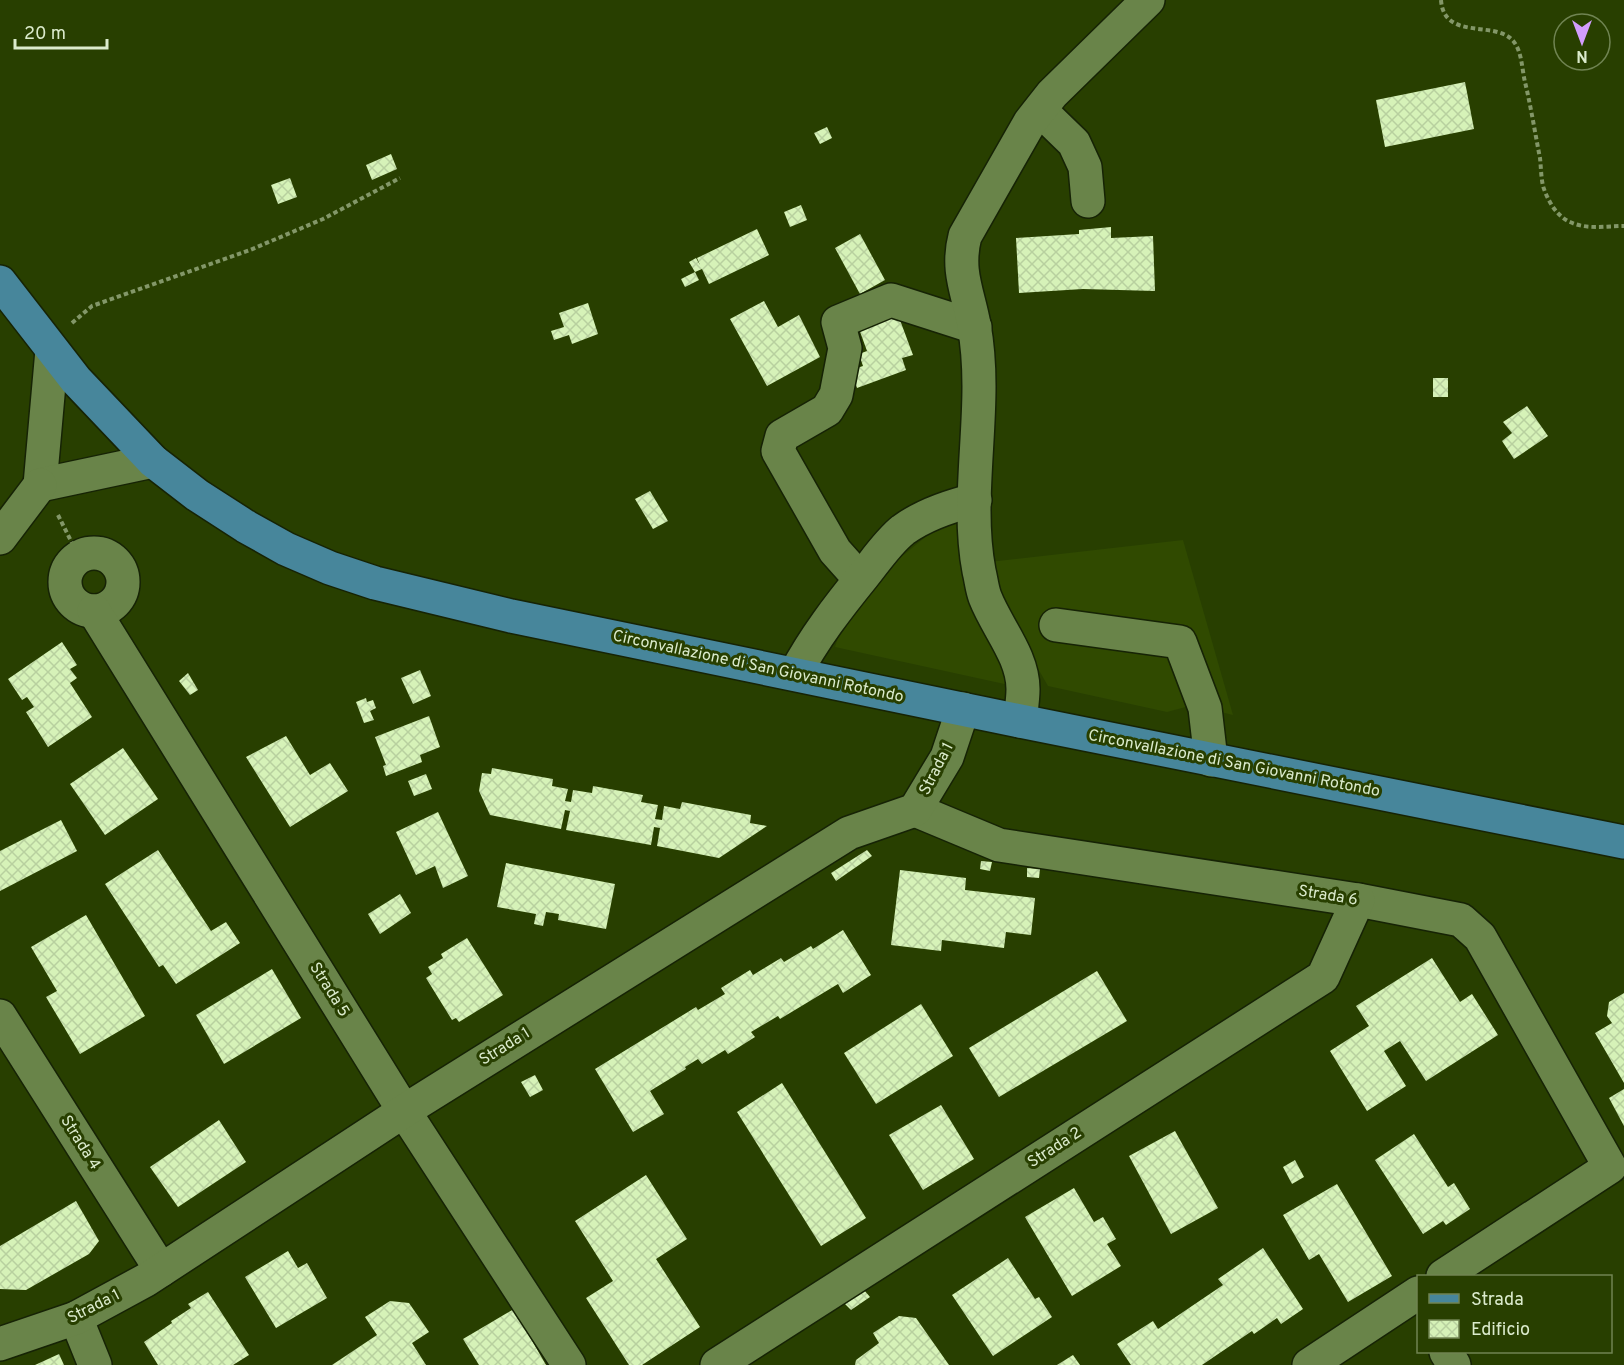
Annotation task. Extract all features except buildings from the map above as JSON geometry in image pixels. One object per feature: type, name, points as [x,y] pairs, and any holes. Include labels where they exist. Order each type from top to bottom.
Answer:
[{"type":"main road","name":"Circonvallazione di San Giovanni Rotondo","points":[[0,282],[52,350],[103,410],[153,461],[196,495],[286,549],[375,584],[511,616],[1211,760],[1624,842]]},
{"type":"street","points":[[1020,721],[1023,688],[1017,659],[985,597],[979,569],[975,500],[978,370],[975,327],[962,274],[961,253],[965,236],[1007,161],[1040,110],[1052,94],[1148,0]]},
{"type":"street","points":[[1040,110],[1074,143],[1085,167],[1088,201]]},
{"type":"street","points":[[860,579],[835,551],[778,451],[782,436],[827,410],[836,395],[845,348],[838,322],[891,300],[975,327]]},
{"type":"street","points":[[0,538],[36,490],[52,350]]},
{"type":"street","points":[[36,490],[153,461]]},
{"type":"street","points":[[795,674],[808,648],[860,579],[902,531],[925,516],[952,505],[975,500]]},
{"type":"street","points":[[79,557],[88,553],[98,553],[115,561],[121,569],[123,578],[119,597],[113,605],[94,611]]},
{"type":"street","name":"Strada 5","points":[[79,557],[66,571],[66,590],[70,598],[85,610],[94,611],[404,1111],[570,1365]]},
{"type":"street","points":[[1056,625],[1180,642],[1205,708],[1211,760]]},
{"type":"street","name":"Strada 1","points":[[0,1344],[76,1318],[161,1270],[404,1111],[849,833],[915,810],[946,758],[963,709]]},
{"type":"street","name":"Strada 6","points":[[915,810],[999,845],[1358,900],[1461,920],[1480,937],[1610,1167],[1445,1275]]},
{"type":"street","name":"Strada 2","points":[[717,1365],[1323,977],[1358,900]]},
{"type":"street","name":"Strada 4","points":[[0,1016],[161,1270]]},
{"type":"street","points":[[1309,1365],[1417,1297]]},
{"type":"street","points":[[76,1318],[96,1365]]},
{"type":"path","points":[[1441,0],[1445,16],[1453,22],[1468,28],[1500,34],[1513,41],[1519,52],[1543,185],[1557,213],[1568,221],[1586,227],[1624,226]]},
{"type":"path","points":[[52,350],[73,322],[92,306],[250,250],[323,219],[400,178]]},
{"type":"path","points":[[36,490],[58,515],[79,557]]},
{"type":"shaded area","points":[[951,516],[967,525],[1009,685],[835,647],[840,632],[900,558]]},
{"type":"shaded area","points":[[1183,540],[1233,715],[1193,705],[1167,712],[1048,686],[995,594],[989,562]]}]
